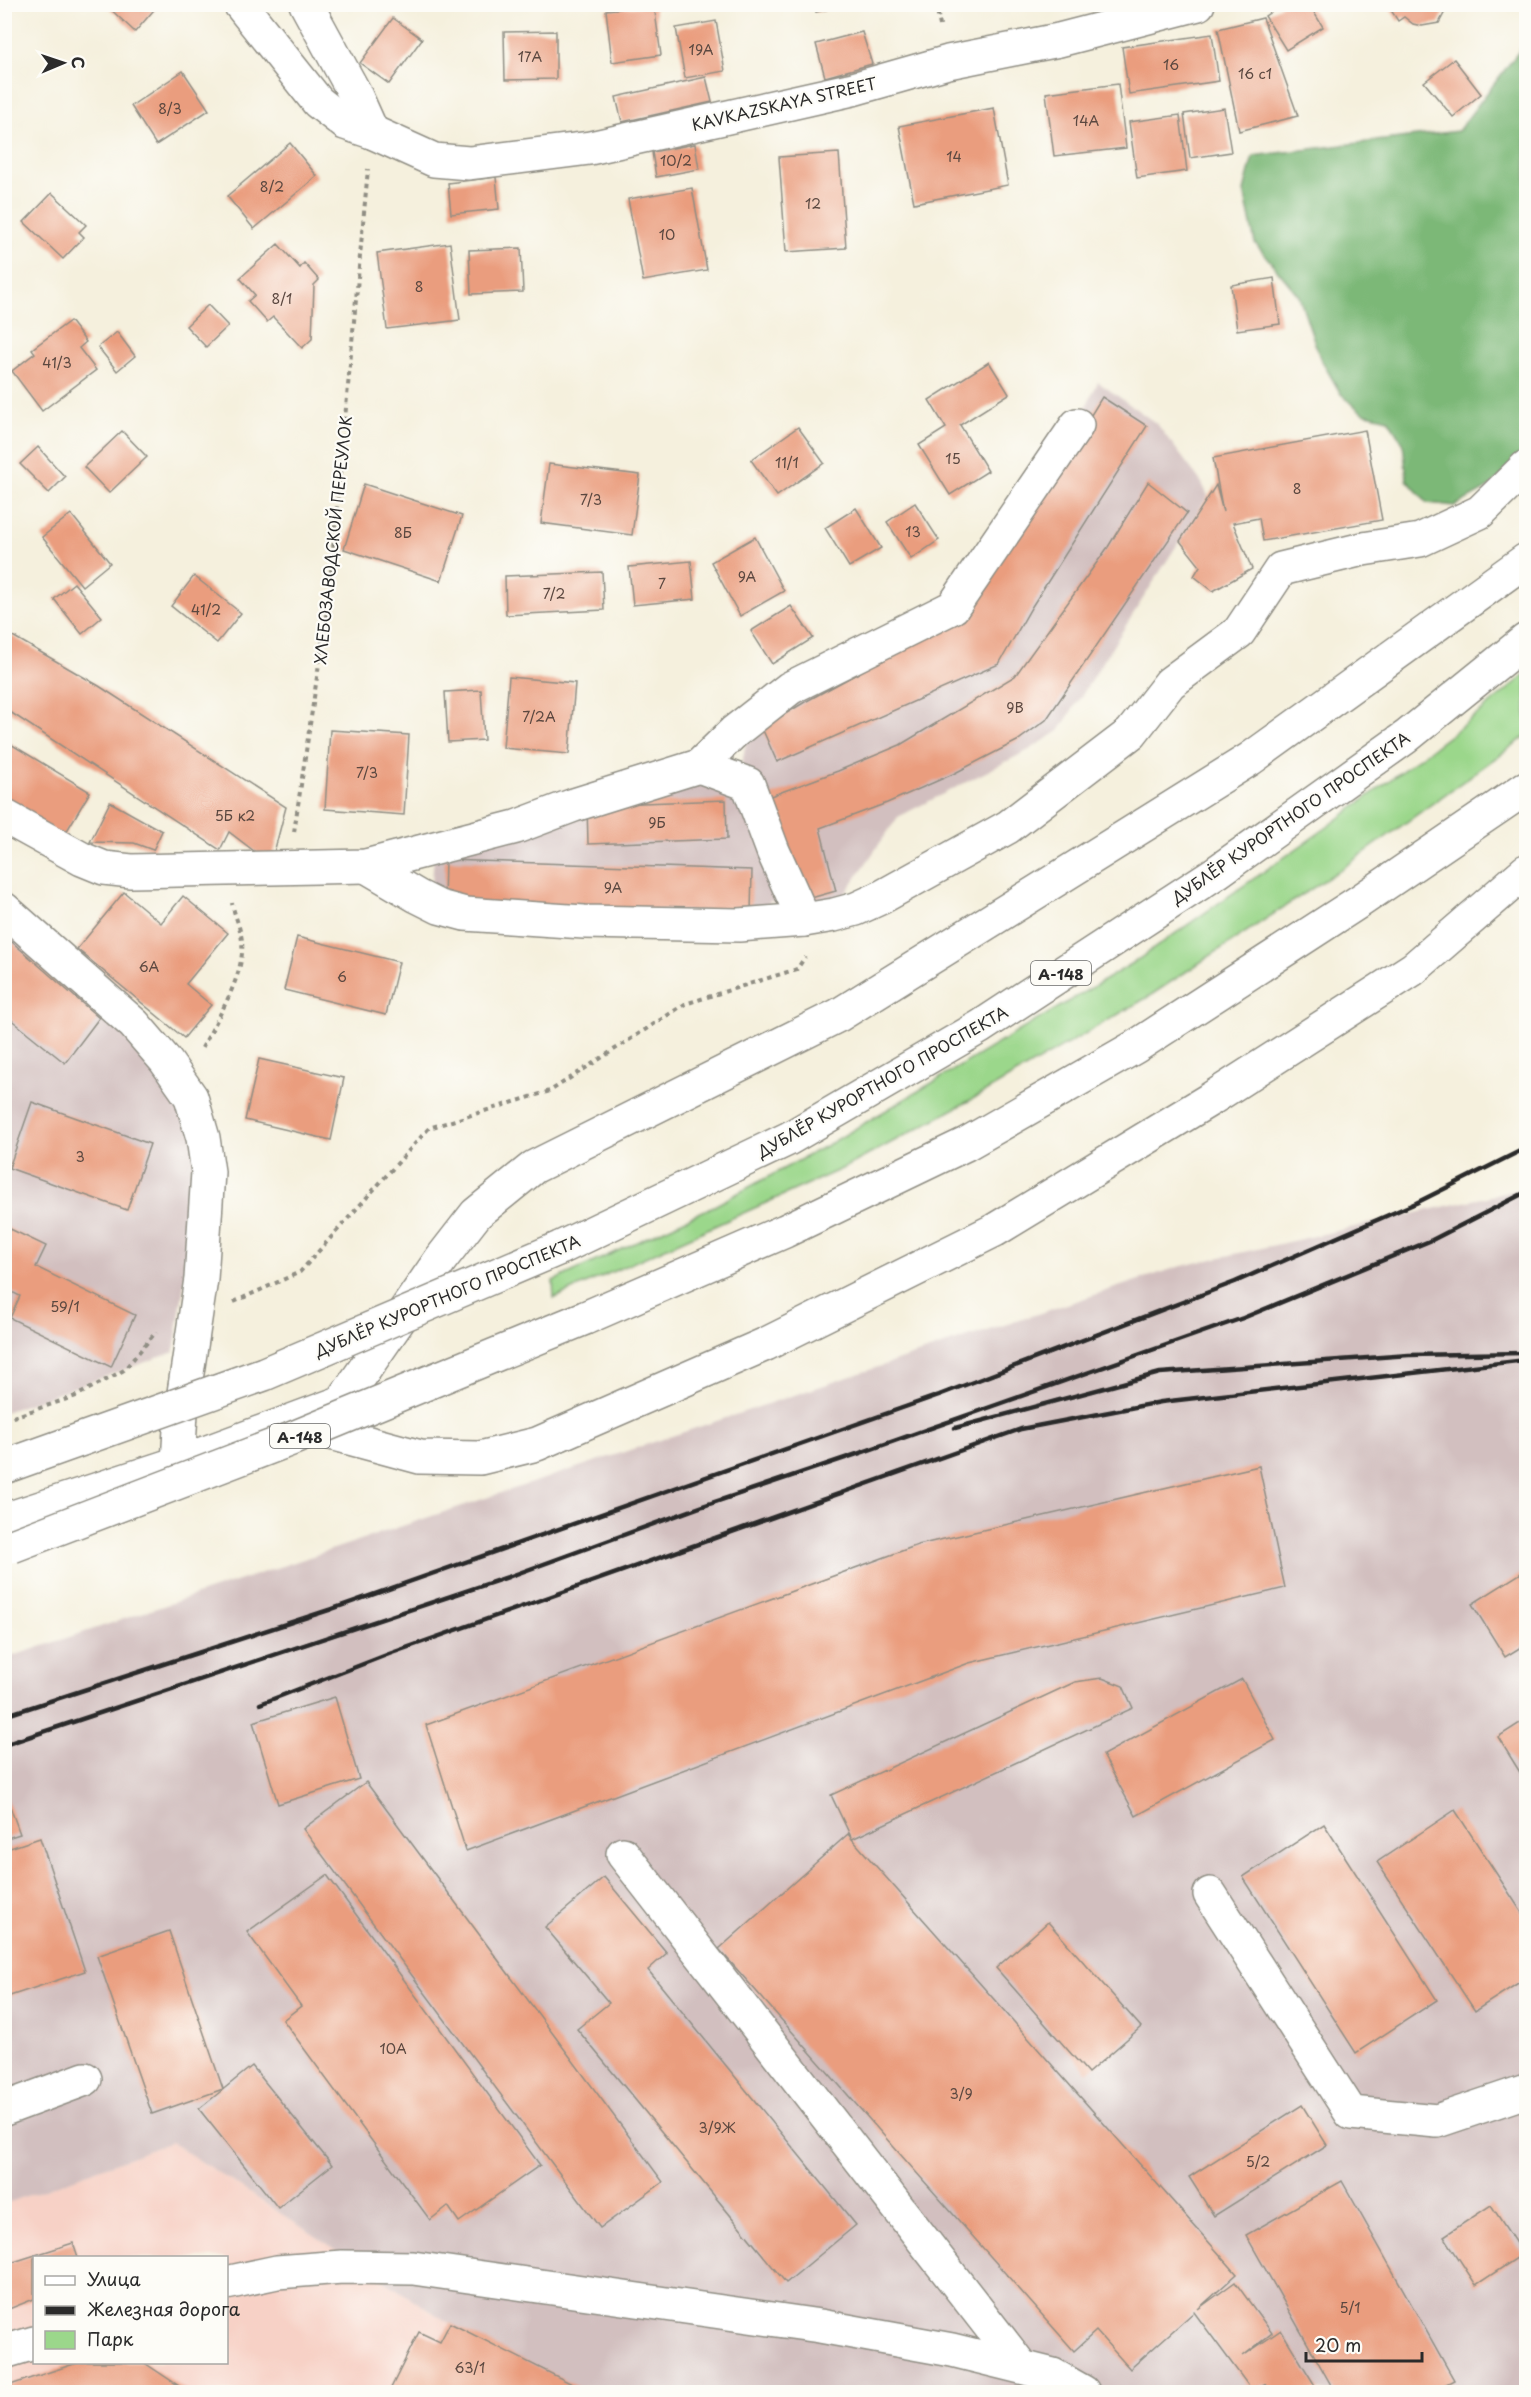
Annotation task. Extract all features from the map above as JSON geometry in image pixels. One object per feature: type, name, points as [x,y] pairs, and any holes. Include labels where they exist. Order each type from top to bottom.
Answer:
[{"type":"main road","name":"KAVKAZSKAYA STREET","points":[[240,4],[318,102],[345,123],[372,132],[435,160],[469,164],[590,148],[853,88],[948,62],[1059,40],[1198,4]]},
{"type":"main road","points":[[306,4],[354,92],[372,132]]},
{"type":"main road","points":[[4,816],[55,845],[104,868],[132,871],[366,866],[516,827],[574,805],[699,766],[734,732],[790,688],[953,608],[1077,425]]},
{"type":"main road","points":[[366,866],[439,907],[465,914],[584,922],[739,925],[819,918],[880,898],[1008,827],[1131,733],[1170,683],[1239,632],[1281,569],[1363,549],[1420,540],[1480,512],[1527,467]]},
{"type":"main road","points":[[4,1520],[178,1462],[342,1402],[441,1259],[476,1214],[534,1167],[849,1008],[1250,759],[1527,560]]},
{"type":"main road","name":"ДУБЛЁР КУРОРТНОГО ПРОСПЕКТА","points":[[4,1467],[264,1374],[560,1248],[788,1139],[980,1027],[1226,865],[1406,737],[1527,640]]},
{"type":"main road","points":[[699,766],[748,784],[773,851],[819,918]]},
{"type":"main road","name":"А-148","points":[[4,1549],[291,1439],[585,1318],[785,1231],[966,1144],[1135,1047],[1527,788]]},
{"type":"main road","name":"А-148","points":[[290,1422],[420,1457],[480,1458],[537,1444],[766,1344],[994,1230],[1209,1100],[1413,969],[1527,871]]},
{"type":"main road","points":[[4,909],[134,1024],[191,1097],[203,1138],[208,1172],[201,1279],[181,1413],[178,1462]]},
{"type":"main road","points":[[623,1854],[1021,2366]]},
{"type":"main road","points":[[1210,1894],[1351,2113],[1437,2121],[1527,2091]]},
{"type":"main road","points":[[4,2109],[85,2079]]},
{"type":"main road","points":[[228,2283],[277,2272],[342,2266],[413,2268],[820,2326],[952,2350],[1053,2375],[1083,2392]]},
{"type":"main road","points":[[4,2352],[33,2343]]},
{"type":"path","name":"ХЛЕБОЗАВОДСКОЙ ПЕРЕУЛОК","points":[[288,869],[328,603],[372,132]]},
{"type":"path","points":[[183,1085],[222,1008],[242,962],[242,936],[230,896],[230,870]]},
{"type":"path","points":[[195,1320],[300,1272],[429,1128],[550,1091],[685,1004],[797,969],[819,918]]},
{"type":"path","points":[[4,1420],[76,1396],[124,1370],[162,1324]]},
{"type":"shaded area","points":[[1098,382],[1157,424],[1202,483],[1208,496],[1059,731],[1029,750],[898,817],[840,901],[785,913],[771,900],[750,928],[429,918],[434,856],[741,770],[748,729],[942,621],[1077,425]]},
{"type":"shaded area","points":[[4,923],[129,1027],[185,1100],[201,1169],[174,1352],[5,1412]]},
{"type":"shaded area","points":[[1526,1188],[1526,2392],[555,2392],[171,2142],[5,2204],[4,1659],[1178,1267]]},
{"type":"shaded area","points":[[171,2142],[555,2392],[5,2392],[5,2204]]},
{"type":"green space","points":[[1526,42],[1526,452],[1488,488],[1455,506],[1427,503],[1407,480],[1403,443],[1388,419],[1363,413],[1341,394],[1320,358],[1299,296],[1255,243],[1244,191],[1253,156],[1458,131]]},
{"type":"green space","points":[[1526,674],[1526,736],[1343,868],[1148,997],[978,1096],[846,1167],[554,1298],[553,1281],[714,1206],[833,1142],[1133,963],[1326,828],[1483,710]]},
{"type":"building","points":[[105,4],[159,4],[135,32]]},
{"type":"building","points":[[814,4],[846,4],[846,5],[816,12]]},
{"type":"building","points":[[1283,4],[1309,4],[1323,27],[1286,50],[1265,16]]},
{"type":"building","points":[[1387,4],[1449,4],[1439,23],[1422,26],[1413,24],[1404,17],[1398,21]]},
{"type":"building","points":[[654,5],[661,55],[612,62],[606,10]]},
{"type":"building","points":[[393,18],[422,39],[389,84],[360,63]]},
{"type":"building","points":[[1263,18],[1298,116],[1239,131],[1218,29]]},
{"type":"building","points":[[716,21],[725,71],[685,78],[676,28]]},
{"type":"building","points":[[556,31],[556,79],[505,80],[504,32]]},
{"type":"building","points":[[862,32],[872,64],[825,77],[816,44]]},
{"type":"building","points":[[1212,34],[1219,81],[1129,94],[1122,47]]},
{"type":"building","points":[[1454,59],[1481,94],[1453,117],[1424,82]]},
{"type":"building","points":[[183,71],[209,110],[156,145],[131,106]]},
{"type":"building","points":[[706,77],[712,102],[622,122],[616,97]]},
{"type":"building","points":[[1118,84],[1126,148],[1054,156],[1046,93]]},
{"type":"building","points":[[994,108],[1008,185],[914,203],[899,126]]},
{"type":"building","points":[[1224,108],[1231,152],[1190,158],[1184,114]]},
{"type":"building","points":[[1180,115],[1187,171],[1137,178],[1129,122]]},
{"type":"building","points":[[290,143],[317,176],[254,229],[227,196]]},
{"type":"building","points":[[695,144],[699,169],[656,177],[652,152]]},
{"type":"building","points":[[839,153],[846,248],[786,252],[779,157]]},
{"type":"building","points":[[496,177],[499,209],[451,214],[448,183]]},
{"type":"building","points":[[692,188],[707,270],[643,281],[628,199]]},
{"type":"building","points":[[52,193],[86,225],[79,232],[84,237],[63,259],[24,222]]},
{"type":"building","points":[[450,243],[460,320],[387,329],[377,253]]},
{"type":"building","points":[[278,244],[300,268],[304,263],[319,280],[314,285],[312,339],[302,348],[273,317],[267,322],[248,301],[255,295],[240,278]]},
{"type":"building","points":[[521,248],[523,292],[471,294],[469,250]]},
{"type":"building","points":[[1274,278],[1280,324],[1237,330],[1231,285]]},
{"type":"building","points":[[208,305],[228,326],[206,347],[186,326]]},
{"type":"building","points":[[70,321],[86,342],[79,348],[96,370],[42,411],[12,371],[35,353],[32,349]]},
{"type":"building","points":[[117,332],[135,356],[117,371],[98,347]]},
{"type":"building","points":[[989,362],[1009,394],[960,425],[988,471],[950,495],[919,445],[946,428],[929,400]]},
{"type":"building","points":[[1102,397],[1147,426],[1031,608],[999,664],[777,762],[762,728],[890,656],[1056,472]]},
{"type":"building","points":[[798,427],[824,463],[777,496],[751,460]]},
{"type":"building","points":[[1365,430],[1382,520],[1263,541],[1259,518],[1233,523],[1252,569],[1213,591],[1194,576],[1200,566],[1180,541],[1216,485],[1223,512],[1213,458]]},
{"type":"building","points":[[122,431],[147,457],[109,493],[84,467]]},
{"type":"building","points":[[38,447],[65,477],[49,493],[20,464]]},
{"type":"building","points":[[549,464],[640,475],[632,535],[541,523]]},
{"type":"building","points":[[1148,482],[1187,513],[1046,720],[1017,741],[953,774],[887,803],[820,828],[836,891],[800,901],[768,797],[900,745],[1015,676],[1108,547]]},
{"type":"building","points":[[364,484],[462,516],[441,581],[344,549]]},
{"type":"building","points":[[915,503],[939,540],[911,559],[887,522]]},
{"type":"building","points":[[856,508],[881,548],[849,567],[825,528]]},
{"type":"building","points":[[71,514],[110,563],[82,586],[42,537]]},
{"type":"building","points":[[755,537],[784,591],[740,616],[711,562]]},
{"type":"building","points":[[691,561],[695,599],[633,605],[629,567]]},
{"type":"building","points":[[602,572],[604,610],[506,615],[505,576]]},
{"type":"building","points":[[194,576],[241,613],[217,643],[171,606]]},
{"type":"building","points":[[74,583],[102,617],[82,634],[54,599]]},
{"type":"building","points":[[791,606],[813,638],[772,664],[751,631]]},
{"type":"building","points":[[4,631],[99,686],[286,807],[271,864],[229,832],[220,850],[4,708]]},
{"type":"building","points":[[509,677],[575,683],[569,754],[503,748]]},
{"type":"building","points":[[481,690],[484,740],[448,742],[445,692]]},
{"type":"building","points":[[330,730],[409,735],[404,815],[325,809]]},
{"type":"building","points":[[4,740],[90,792],[62,839],[4,806]]},
{"type":"building","points":[[726,800],[727,839],[588,844],[587,805]]},
{"type":"building","points":[[110,802],[162,831],[153,850],[134,843],[90,842]]},
{"type":"building","points":[[445,860],[752,870],[751,913],[444,903]]},
{"type":"building","points":[[124,892],[161,923],[183,896],[228,933],[186,984],[211,1005],[184,1038],[77,949]]},
{"type":"building","points":[[4,935],[99,1018],[65,1063],[4,1014]]},
{"type":"building","points":[[297,937],[399,962],[386,1015],[284,990]]},
{"type":"building","points":[[259,1059],[344,1078],[331,1140],[245,1120]]},
{"type":"building","points":[[32,1102],[150,1144],[127,1210],[9,1168]]},
{"type":"building","points":[[4,1226],[46,1246],[36,1267],[135,1315],[111,1367],[10,1318],[20,1296],[4,1288]]},
{"type":"building","points":[[1259,1466],[1285,1588],[969,1663],[466,1851],[426,1725],[918,1545]]},
{"type":"building","points":[[1526,1570],[1526,1644],[1505,1657],[1472,1604]]},
{"type":"building","points":[[1102,1678],[1123,1686],[1133,1708],[852,1839],[831,1795],[1075,1682]]},
{"type":"building","points":[[1242,1679],[1275,1740],[1136,1816],[1103,1755]]},
{"type":"building","points":[[335,1697],[359,1779],[278,1804],[253,1722]]},
{"type":"building","points":[[1526,1719],[1526,1782],[1498,1737]]},
{"type":"building","points":[[366,1782],[663,2182],[600,2228],[303,1829]]},
{"type":"building","points":[[4,1790],[20,1834],[4,1839]]},
{"type":"building","points":[[1455,1810],[1526,1919],[1526,1978],[1475,2011],[1377,1862]]},
{"type":"building","points":[[1324,1824],[1437,2000],[1356,2053],[1243,1877]]},
{"type":"building","points":[[848,1834],[1237,2274],[1198,2309],[1235,2282],[1272,2333],[1243,2356],[1281,2330],[1319,2392],[1270,2392],[1266,2384],[1253,2392],[1194,2312],[1130,2369],[1096,2331],[1074,2351],[719,1949]]},
{"type":"building","points":[[40,1838],[85,1971],[4,1998],[4,1850]]},
{"type":"building","points":[[327,1875],[540,2165],[459,2222],[448,2206],[430,2220],[283,2020],[301,2006],[247,1932]]},
{"type":"building","points":[[604,1877],[667,1953],[648,1970],[856,2225],[786,2283],[577,2029],[609,2003],[545,1927]]},
{"type":"building","points":[[1048,1922],[1141,2027],[1088,2073],[996,1968]]},
{"type":"building","points":[[169,1931],[223,2089],[152,2114],[97,1956]]},
{"type":"building","points":[[252,2066],[332,2165],[278,2208],[199,2109]]},
{"type":"building","points":[[1302,2105],[1327,2145],[1214,2216],[1189,2177]]},
{"type":"building","points":[[1342,2181],[1454,2380],[1431,2392],[1335,2392],[1246,2235]]},
{"type":"building","points":[[1491,2205],[1523,2254],[1476,2285],[1444,2236]]},
{"type":"building","points":[[73,2243],[77,2256],[33,2256],[33,2299],[4,2311],[4,2265]]},
{"type":"building","points":[[450,2323],[588,2392],[389,2392],[419,2332],[440,2342]]},
{"type":"building","points":[[74,2364],[146,2364],[188,2392],[4,2392],[4,2387]]},
{"type":"railway","points":[[4,1716],[332,1609],[939,1395],[1235,1282],[1416,1203],[1526,1148]]},
{"type":"railway","points":[[4,1745],[508,1577],[703,1506],[1243,1318],[1432,1240],[1526,1192]]},
{"type":"railway","points":[[955,1428],[1160,1373],[1409,1355],[1524,1353]]},
{"type":"railway","points":[[260,1704],[389,1654],[1021,1429],[1161,1402],[1526,1360]]}]
